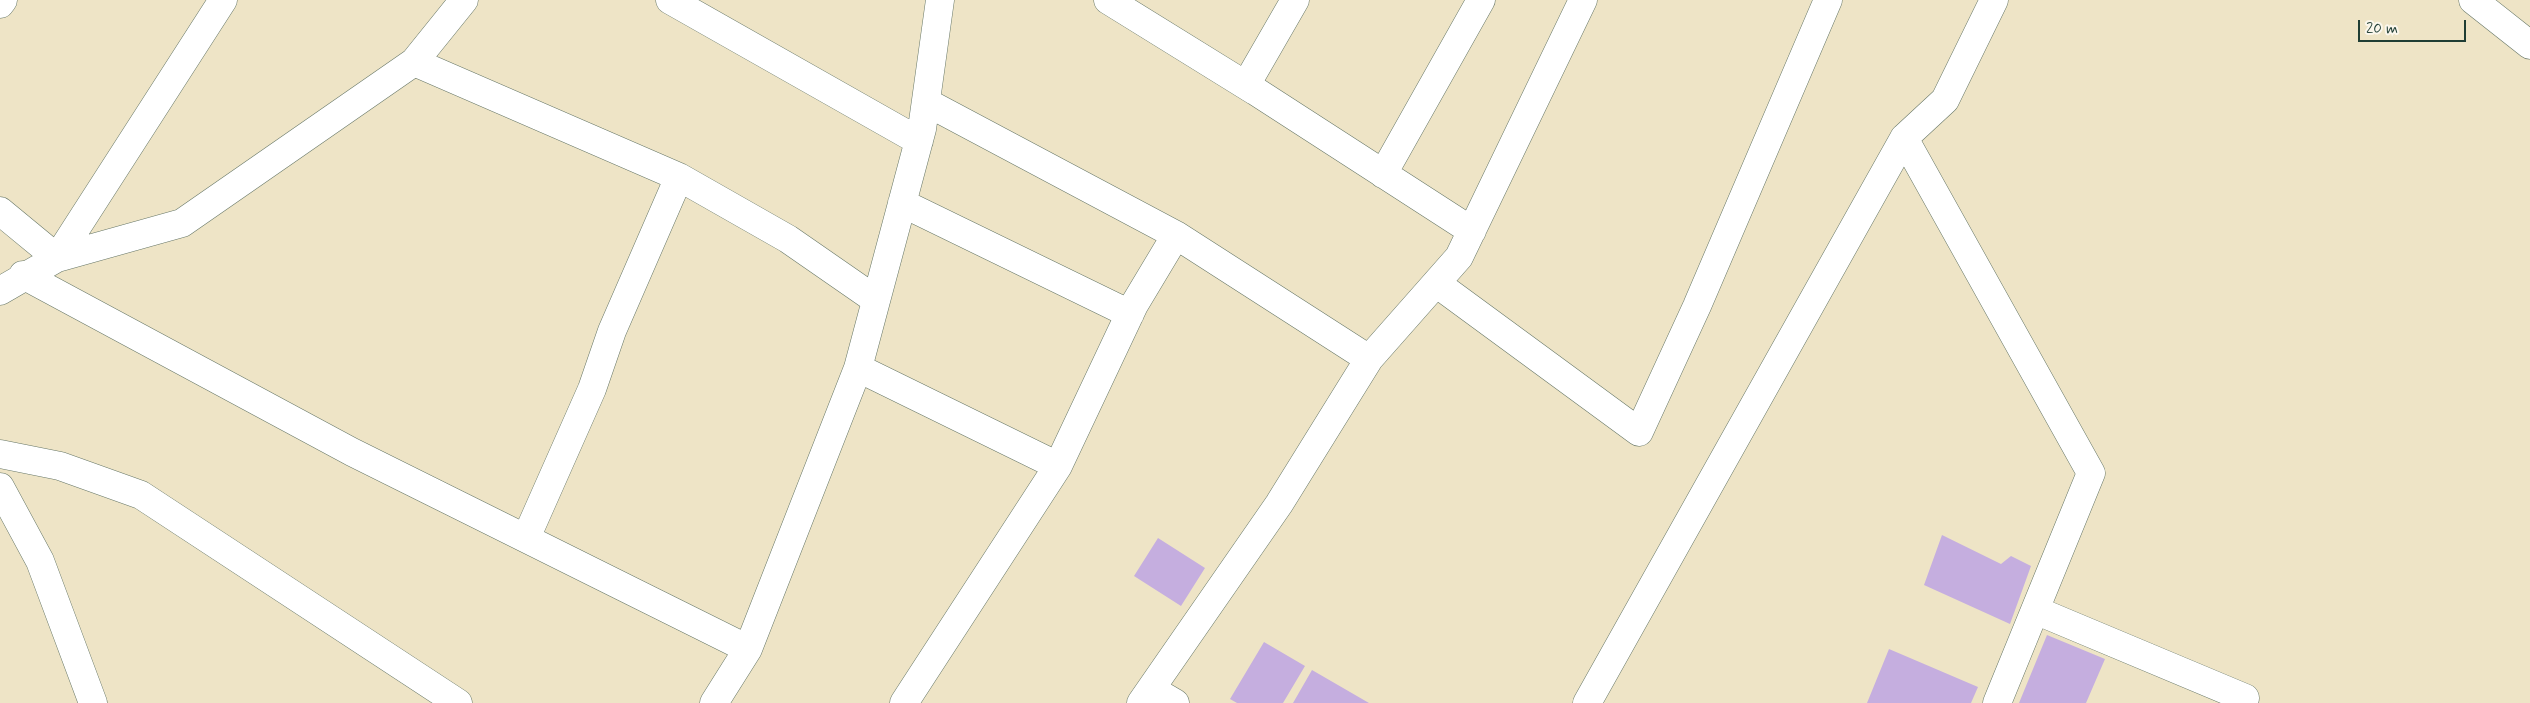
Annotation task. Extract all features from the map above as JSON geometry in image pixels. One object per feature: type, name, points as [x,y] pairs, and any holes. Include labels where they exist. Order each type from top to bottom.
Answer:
[{"type":"street","points":[[0,4],[3,0]]},
{"type":"street","points":[[57,258],[223,0]]},
{"type":"street","points":[[0,291],[23,275],[57,258],[182,223],[414,62],[464,0]]},
{"type":"street","points":[[670,0],[919,141]]},
{"type":"street","points":[[714,703],[748,649],[858,368],[919,141],[940,0]]},
{"type":"street","points":[[1108,0],[1255,91]]},
{"type":"street","points":[[1295,0],[1246,85],[1472,231]]},
{"type":"street","points":[[1383,174],[1481,0]]},
{"type":"street","points":[[1175,703],[1146,696],[1279,504],[1369,359],[1459,257],[1582,0]]},
{"type":"street","points":[[1436,283],[1639,432],[1696,306],[1828,0]]},
{"type":"street","points":[[1586,703],[1904,138],[1945,100],[1994,0]]},
{"type":"street","points":[[2474,0],[2530,45]]},
{"type":"street","points":[[414,62],[680,177],[788,239],[876,300]]},
{"type":"street","points":[[926,102],[1176,235],[1369,359]]},
{"type":"street","points":[[1904,138],[2091,474],[1997,703]]},
{"type":"street","points":[[526,538],[592,389],[612,331],[680,177]]},
{"type":"street","points":[[902,203],[1130,314]]},
{"type":"street","points":[[0,211],[57,258]]},
{"type":"street","points":[[904,703],[1058,466],[1130,314],[1176,235]]},
{"type":"street","points":[[23,275],[352,452],[748,649]]},
{"type":"street","points":[[858,368],[1058,466]]},
{"type":"street","points":[[0,454],[60,466],[141,495],[458,703]]},
{"type":"street","points":[[0,487],[40,562],[93,703]]},
{"type":"street","points":[[2035,610],[2245,698],[2243,703]]},
{"type":"building","points":[[1942,535],[2001,564],[2011,556],[2031,566],[2010,624],[1924,585]]},
{"type":"building","points":[[1158,538],[1205,568],[1181,606],[1134,576]]},
{"type":"building","points":[[2047,635],[2105,659],[2086,703],[2019,703]]},
{"type":"building","points":[[1264,642],[1305,666],[1283,703],[1237,703],[1230,699]]},
{"type":"building","points":[[1889,649],[1978,687],[1971,703],[1867,703]]},
{"type":"building","points":[[1312,670],[1369,703],[1293,703]]}]
